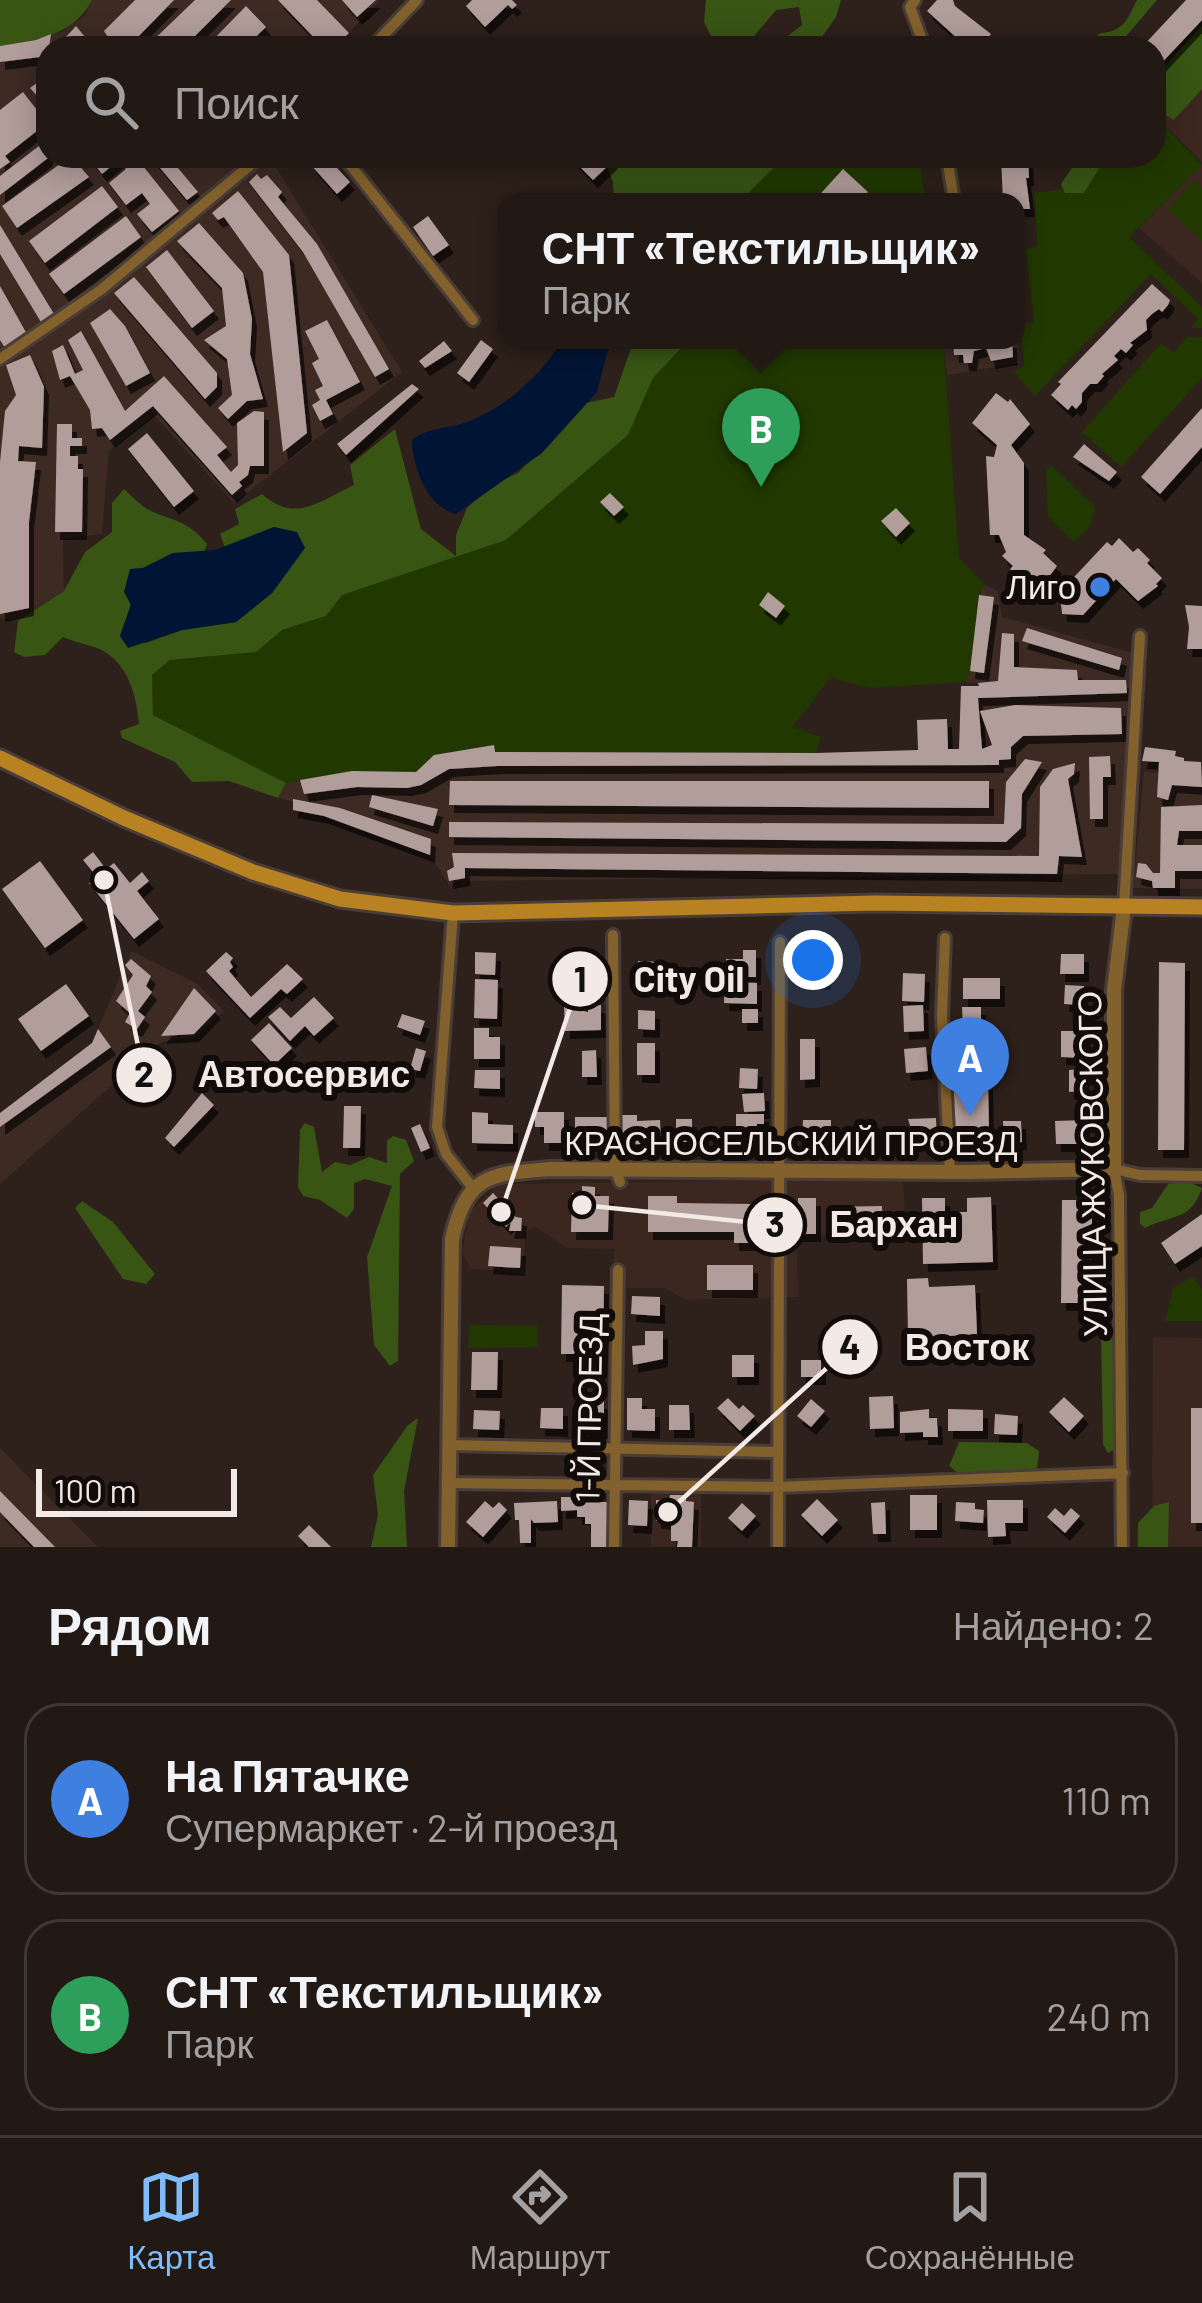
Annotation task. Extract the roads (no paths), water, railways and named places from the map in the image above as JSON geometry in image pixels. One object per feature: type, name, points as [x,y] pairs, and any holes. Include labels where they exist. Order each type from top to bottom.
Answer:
[{"type":"main road","points":[[0,758],[124,818],[253,872],[340,899],[452,913],[874,903],[1202,907]]},
{"type":"street","points":[[382,36],[417,0]]},
{"type":"street","points":[[915,0],[910,7],[921,36]]},
{"type":"street","points":[[0,359],[102,289],[247,168]]},
{"type":"street","points":[[353,168],[473,320]]},
{"type":"street","name":"УЛИЦА ЖУКОВСКОГО","points":[[1122,1547],[1114,990],[1124,907],[1140,636]]},
{"type":"street","points":[[448,1547],[452,1239],[463,1200],[473,1188],[446,1154],[437,1127],[452,913]]},
{"type":"street","points":[[613,934],[617,1176]]},
{"type":"street","points":[[945,938],[942,1015],[950,1172]]},
{"type":"street","points":[[778,1547],[780,942]]},
{"type":"street","name":"КРАСНОСЕЛЬСКИЙ ПРОЕЗД","points":[[473,1188],[500,1173],[617,1176],[780,1169],[1114,1169]]},
{"type":"street","points":[[1114,1169],[1140,1175],[1202,1176]]},
{"type":"street","name":"1-Й ПРОЕЗД","points":[[614,1547],[618,1270]]},
{"type":"street","points":[[448,1445],[778,1452]]},
{"type":"street","points":[[448,1483],[778,1487],[1123,1473]]},
{"type":"water","points":[[610,349],[597,392],[542,453],[456,514],[446,510],[424,485],[412,440],[495,408],[534,377],[554,352]]},
{"type":"water","points":[[274,527],[297,532],[305,548],[272,593],[236,622],[182,630],[128,648],[120,636],[131,605],[124,592],[130,569],[173,553],[215,550]]},
{"type":"place","name":"СНТ «Текстильщик»","points":[[761,487]]},
{"type":"place","name":"Лиго","points":[[1100,587]]},
{"type":"place","name":"Автосервис","points":[[104,880]]},
{"type":"place","name":"На Пятачке","points":[[970,1116]]},
{"type":"place","name":"Бархан","points":[[582,1205]]},
{"type":"place","name":"City Oil","points":[[501,1212]]},
{"type":"place","name":"Восток","points":[[668,1512]]}]
